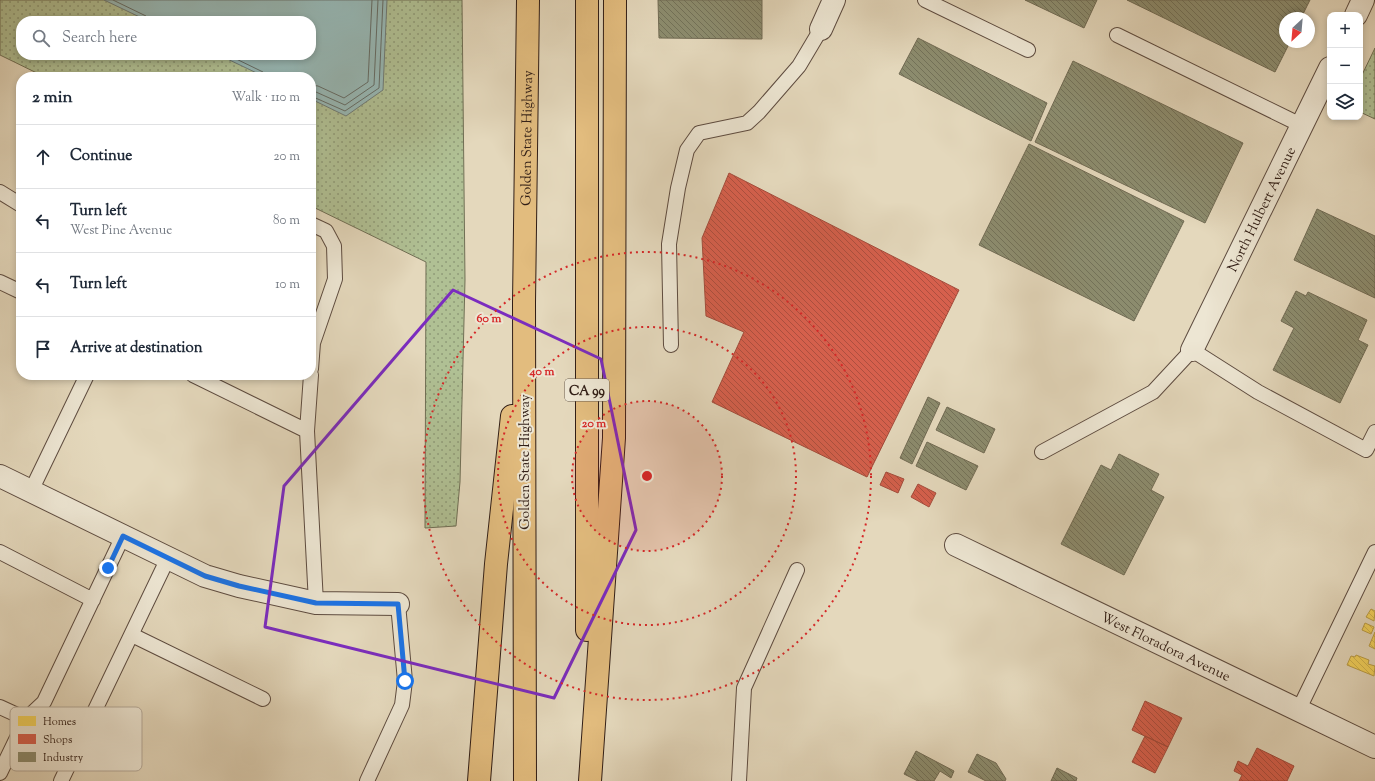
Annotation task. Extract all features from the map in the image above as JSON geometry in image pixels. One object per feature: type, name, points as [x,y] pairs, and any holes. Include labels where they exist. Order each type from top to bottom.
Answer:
[{"type":"highway","name":"Golden State Highway","points":[[525,781],[524,303],[528,0]]},
{"type":"highway","name":"CA 99","points":[[587,0],[589,781]]},
{"type":"highway","points":[[589,781],[614,438],[615,0]]},
{"type":"highway","points":[[479,781],[496,564],[524,303]]},
{"type":"street","points":[[820,30],[834,0]]},
{"type":"street","points":[[1357,12],[1363,0]]},
{"type":"street","name":"North Hulbert Avenue","points":[[1192,350],[1327,74]]},
{"type":"street","points":[[0,476],[205,576],[239,586],[316,603],[398,604]]},
{"type":"street","name":"West Floradora Avenue","points":[[956,544],[1375,747]]},
{"type":"lane","points":[[925,0],[1028,50]]},
{"type":"lane","points":[[671,345],[669,244],[678,188],[687,150],[699,133],[747,123],[759,112],[799,66],[820,30]]},
{"type":"lane","points":[[1117,35],[1302,126]]},
{"type":"lane","points":[[0,192],[16,203]]},
{"type":"lane","points":[[316,226],[326,231],[334,246],[335,278],[316,334]]},
{"type":"lane","points":[[0,282],[16,290]]},
{"type":"lane","points":[[1042,452],[1152,392],[1192,350],[1258,392],[1366,450],[1375,432]]},
{"type":"lane","points":[[30,491],[85,380]]},
{"type":"lane","points":[[203,380],[307,431]]},
{"type":"lane","points":[[311,380],[307,431],[316,603]]},
{"type":"lane","points":[[39,707],[44,702],[123,536]]},
{"type":"lane","points":[[0,552],[92,600]]},
{"type":"lane","points":[[1299,709],[1375,552]]},
{"type":"lane","points":[[97,707],[168,558]]},
{"type":"lane","points":[[739,781],[744,688],[797,570]]},
{"type":"lane","points":[[368,781],[402,705],[405,681],[398,604]]},
{"type":"lane","points":[[132,635],[263,699]]},
{"type":"lane","points":[[0,707],[10,712]]},
{"type":"lane","points":[[0,773],[10,752]]},
{"type":"lane","points":[[61,781],[66,771]]},
{"type":"highlighted area","points":[[453,290],[601,359],[636,530],[554,698],[265,627],[284,486]]},
{"type":"green space","points":[[0,0],[462,0],[465,280],[460,482],[456,526],[425,528],[426,262],[316,208],[316,72],[35,72],[0,55]]},
{"type":"green space","points":[[1375,48],[1375,119],[1363,113],[1363,73]]},
{"type":"water","points":[[104,0],[387,0],[383,90],[346,116],[316,101],[316,72],[255,72],[229,60],[316,60],[316,16],[138,16]]},
{"type":"building: Homes","points":[[1371,609],[1375,611],[1374,621],[1366,617]]},
{"type":"building: Homes","points":[[1365,623],[1374,627],[1371,634],[1362,630]]},
{"type":"building: Homes","points":[[1375,632],[1375,649],[1369,646]]},
{"type":"building: Homes","points":[[1356,655],[1369,660],[1368,664],[1375,666],[1374,676],[1347,665],[1351,656],[1355,657]]},
{"type":"building: Shops","points":[[729,173],[959,290],[867,477],[712,402],[744,332],[706,316],[702,238]]},
{"type":"building: Shops","points":[[886,472],[904,479],[898,493],[880,485]]},
{"type":"building: Shops","points":[[918,484],[936,493],[929,507],[911,497]]},
{"type":"building: Shops","points":[[1145,701],[1182,718],[1168,747],[1132,730]]},
{"type":"building: Shops","points":[[1145,736],[1168,747],[1155,773],[1132,762]]},
{"type":"building: Shops","points":[[1257,748],[1294,766],[1287,781],[1239,781],[1242,775],[1234,771],[1238,761],[1248,766]]},
{"type":"building: Industry","points":[[658,0],[762,0],[762,39],[659,38]]},
{"type":"building: Industry","points":[[1025,0],[1097,0],[1084,28]]},
{"type":"building: Industry","points":[[1127,0],[1310,0],[1304,12],[1279,12],[1279,48],[1287,48],[1275,72]]},
{"type":"building: Industry","points":[[918,38],[1047,103],[1031,141],[899,74]]},
{"type":"building: Industry","points":[[1073,61],[1243,143],[1205,223],[1035,142]]},
{"type":"building: Industry","points":[[1029,144],[1184,221],[1134,321],[979,245]]},
{"type":"building: Industry","points":[[1317,209],[1375,236],[1375,298],[1294,260]]},
{"type":"building: Industry","points":[[1296,291],[1306,296],[1308,292],[1367,320],[1358,340],[1368,345],[1340,403],[1273,370],[1294,328],[1281,321]]},
{"type":"building: Industry","points":[[928,397],[940,403],[912,464],[900,458]]},
{"type":"building: Industry","points":[[947,407],[995,429],[984,453],[936,430]]},
{"type":"building: Industry","points":[[927,442],[978,466],[966,490],[916,466]]},
{"type":"building: Industry","points":[[1119,454],[1159,474],[1151,490],[1164,497],[1124,575],[1061,544],[1101,465],[1111,470]]},
{"type":"building: Industry","points":[[916,751],[954,771],[951,778],[940,771],[934,781],[918,781],[904,774]]},
{"type":"building: Industry","points":[[977,754],[996,763],[1006,779],[1005,781],[986,781],[968,772]]},
{"type":"building: Industry","points":[[1057,768],[1077,778],[1076,781],[1051,781]]},
{"type":"route","points":[[108,568],[123,536],[205,576],[239,586],[316,603],[398,604],[405,681]]}]
